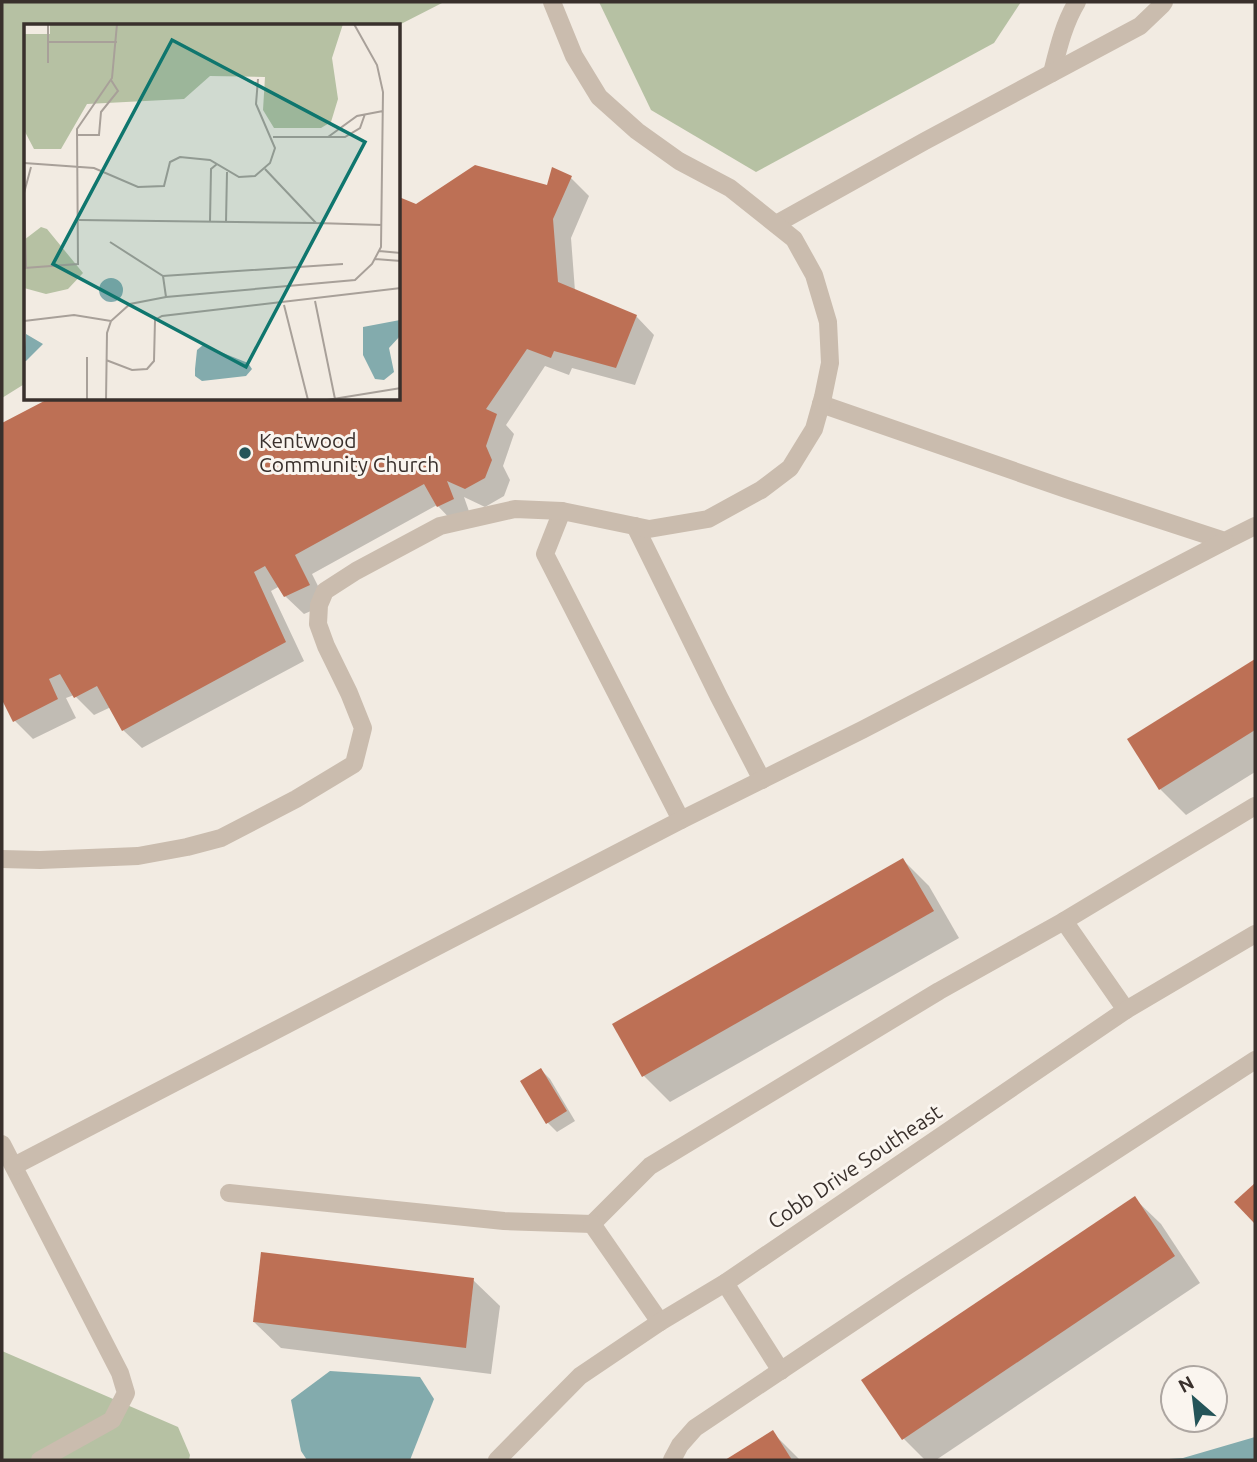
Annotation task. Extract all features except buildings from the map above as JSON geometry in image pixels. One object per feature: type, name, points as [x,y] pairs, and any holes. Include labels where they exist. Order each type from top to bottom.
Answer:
[{"type":"street","points":[[2,859],[138,856],[187,848],[220,838],[296,799],[354,764],[363,728],[318,624],[319,605],[325,591],[356,571],[440,526],[515,509],[562,512],[649,529],[708,519],[761,490],[790,468],[814,429],[830,363],[828,322],[814,275],[794,239],[776,224],[730,188],[679,161],[637,131],[599,97],[574,56],[552,2]]},
{"type":"street","points":[[1052,73],[1059,46],[1077,2]]},
{"type":"street","points":[[776,224],[1140,26],[1164,2]]},
{"type":"street","points":[[821,404],[1225,541]]},
{"type":"street","points":[[562,512],[545,554],[681,820]]},
{"type":"street","points":[[635,526],[762,780]]},
{"type":"street","points":[[13,1166],[1255,526]]},
{"type":"street","points":[[229,1193],[504,1220],[593,1224],[650,1166],[939,991],[1064,921],[1255,806]]},
{"type":"street","points":[[1064,921],[1126,1010]]},
{"type":"street","name":"Cobb Drive Southeast","points":[[497,1460],[580,1377],[660,1322],[725,1283],[1126,1010],[1255,934]]},
{"type":"street","points":[[672,1460],[680,1445],[695,1428],[907,1286],[1255,1060]]},
{"type":"street","points":[[2,1144],[120,1373],[126,1394],[112,1420],[40,1460]]},
{"type":"street","points":[[593,1224],[660,1322]]},
{"type":"street","points":[[725,1283],[782,1371]]},
{"type":"green space","points":[[2,2],[444,2],[401,24],[24,24],[24,384],[2,398]]},
{"type":"green space","points":[[599,2],[1021,2],[994,43],[756,172],[651,110]]},
{"type":"green space","points":[[2,1351],[178,1427],[190,1455],[189,1460],[2,1460]]},
{"type":"water","points":[[330,1371],[420,1377],[434,1399],[410,1460],[307,1460],[301,1451],[291,1400]]},
{"type":"water","points":[[1255,1437],[1255,1460],[1155,1460],[1183,1458]]},
{"type":"place","name":"Kentwood Community Church","points":[[245,453]]}]
